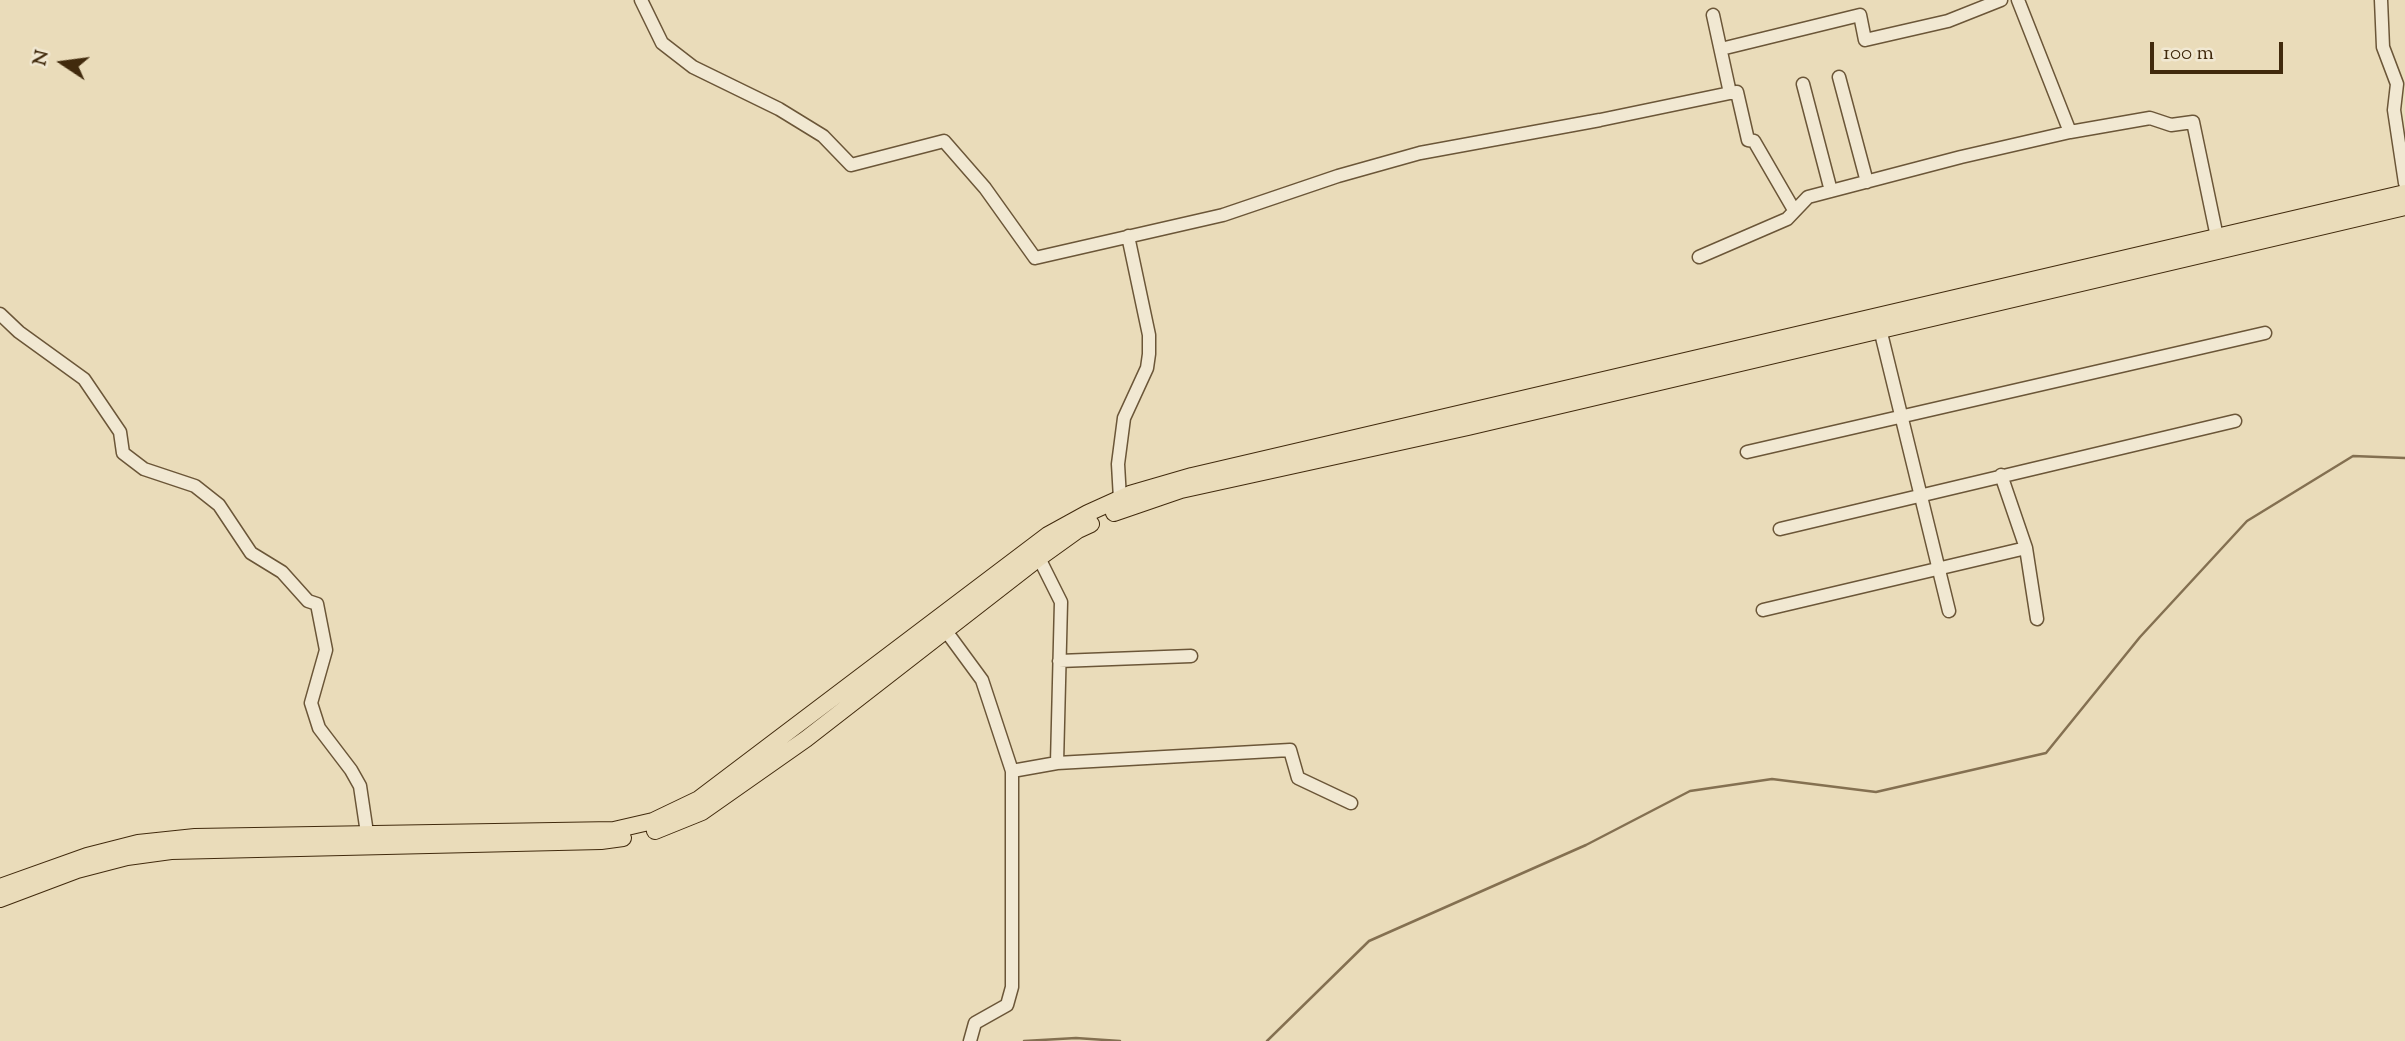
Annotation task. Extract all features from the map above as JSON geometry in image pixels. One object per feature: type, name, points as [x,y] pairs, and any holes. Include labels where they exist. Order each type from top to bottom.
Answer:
[{"type":"main road","points":[[0,899],[77,870],[127,857],[171,851],[366,839],[614,830],[653,821],[699,799],[1048,535],[1120,499],[1192,476],[2405,193]]},
{"type":"main road","points":[[0,887],[87,856],[138,843],[195,837],[601,841],[653,832],[702,811],[806,738],[1078,530],[1123,509],[1181,491],[1481,424],[2405,206]]},
{"type":"street","points":[[641,0],[663,43],[693,67],[779,109],[823,136],[850,165],[944,141],[985,188],[1035,258],[1223,215],[1338,176],[1420,153],[1737,92],[1748,140],[1754,141],[1794,210]]},
{"type":"street","points":[[1721,49],[1860,15],[1865,40],[1948,21],[2001,0]]},
{"type":"street","points":[[2018,0],[2070,132]]},
{"type":"street","points":[[2381,0],[2383,47],[2397,83],[2394,110],[2405,183]]},
{"type":"street","points":[[1713,15],[1730,93]]},
{"type":"street","points":[[1839,76],[1867,182]]},
{"type":"street","points":[[1803,84],[1832,191]]},
{"type":"street","points":[[1699,257],[1787,219],[1808,197],[2070,132],[2150,118],[2171,125],[2193,122],[2217,237]]},
{"type":"street","points":[[1120,499],[1118,464],[1124,418],[1147,368],[1149,354],[1144,310],[1128,236]]},
{"type":"street","points":[[0,314],[19,332],[84,379],[120,432],[123,453],[144,469],[195,486],[219,505],[251,553],[282,572],[308,601],[317,604],[326,650],[312,703],[319,728],[360,786],[366,839]]},
{"type":"street","points":[[1880,329],[1899,417],[1949,611]]},
{"type":"street","points":[[1747,452],[2266,332]]},
{"type":"street","points":[[1780,529],[2235,421]]},
{"type":"street","points":[[2001,475],[2026,548],[2037,619]]},
{"type":"street","points":[[1762,610],[2026,548]]},
{"type":"street","points":[[1039,558],[1061,602],[1056,763]]},
{"type":"street","points":[[946,631],[982,680],[1012,771],[1012,987],[1007,1005],[975,1023],[970,1039]]},
{"type":"street","points":[[1059,661],[1191,656]]},
{"type":"street","points":[[1012,771],[1056,763],[1290,750],[1298,778],[1351,803]]},
{"type":"waterway","points":[[1267,1041],[1369,941],[1586,845],[1690,791],[1772,779],[1876,792],[2046,753],[2140,637],[2247,521],[2353,456],[2405,458]]},
{"type":"waterway","points":[[1024,1041],[1076,1038],[1120,1041]]}]
